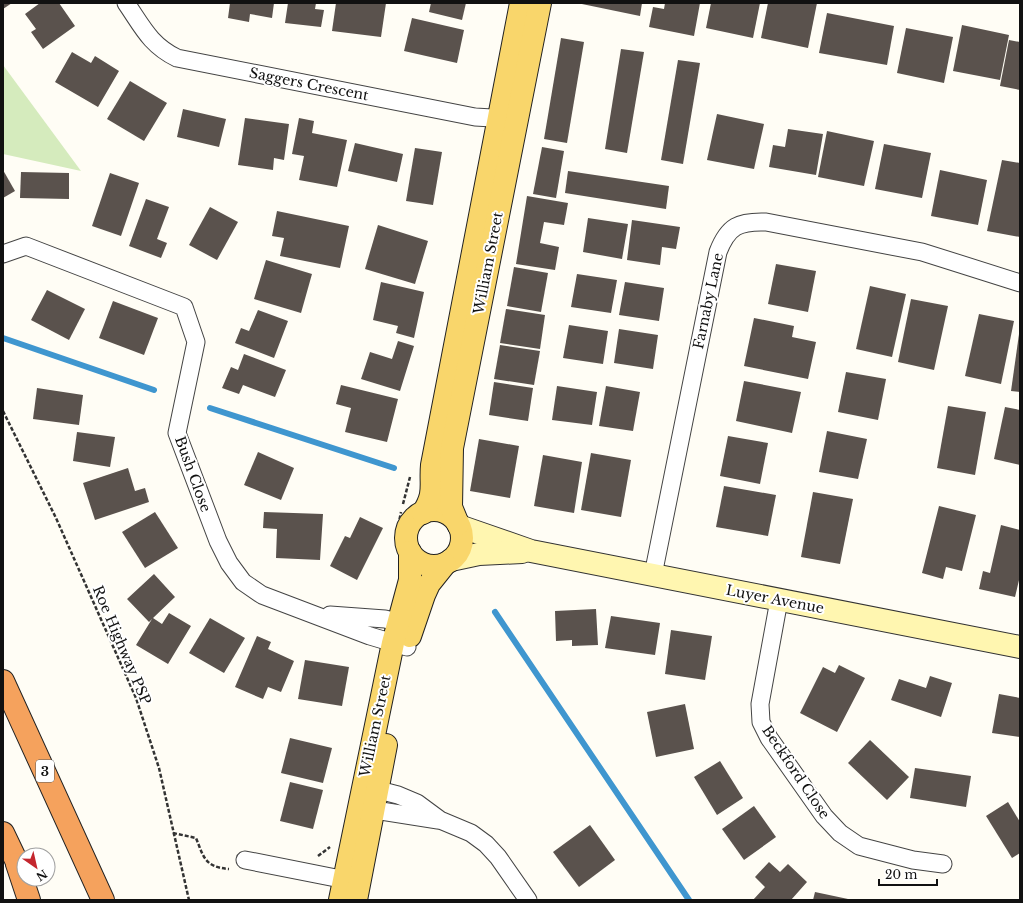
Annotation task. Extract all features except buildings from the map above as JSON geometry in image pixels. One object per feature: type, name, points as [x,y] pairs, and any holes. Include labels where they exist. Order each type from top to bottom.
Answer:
[{"type":"highway","name":"3","points":[[3,681],[103,900]]},
{"type":"highway","points":[[3,833],[16,860]]},
{"type":"highway","points":[[14,855],[29,900]]},
{"type":"highway","points":[[28,887],[35,900]]},
{"type":"main road","name":"William Street","points":[[458,525],[451,507],[452,448],[508,119],[516,26],[521,3]]},
{"type":"main road","points":[[516,26],[526,3]]},
{"type":"main road","points":[[508,119],[525,36],[539,3]]},
{"type":"main road","name":"William Street","points":[[423,513],[430,502],[433,488],[432,465],[508,119]]},
{"type":"main road","points":[[440,511],[448,514],[458,525],[462,535],[461,544],[458,553],[448,562],[431,566],[422,564],[410,552],[406,534],[412,522],[423,513],[440,511]]},
{"type":"main road","name":"William Street","points":[[350,891],[370,787],[403,635],[410,580],[410,552]]},
{"type":"main road","name":"William Street","points":[[403,635],[419,607],[429,584],[448,562]]},
{"type":"street","name":"Saggers Crescent","points":[[126,3],[151,39],[162,50],[177,58],[475,117],[508,119]]},
{"type":"street","name":"Farnaby Lane","points":[[654,576],[718,252],[724,237],[737,226],[753,222],[766,222],[922,252],[1020,283]]},
{"type":"street","name":"Bush Close","points":[[3,254],[26,246],[184,307],[196,342],[177,433],[218,541],[229,563],[243,582],[262,595],[314,613],[370,636],[403,635]]},
{"type":"street","name":"Luyer Avenue","points":[[458,525],[531,551],[1020,646]]},
{"type":"street","name":"Luyer Avenue","points":[[448,562],[479,554],[531,551]]},
{"type":"street","name":"Beckford Close","points":[[779,600],[760,704],[761,722],[769,738],[824,816],[840,833],[859,846],[913,860],[943,864]]},
{"type":"street","points":[[370,787],[398,794],[417,803],[440,820],[471,833],[486,844],[498,857],[528,900]]},
{"type":"street","points":[[366,809],[440,820]]},
{"type":"street","points":[[245,860],[350,891]]},
{"type":"path","name":"Roe Highway PSP","points":[[3,411],[56,518],[136,698],[159,768],[189,900]]},
{"type":"path","points":[[173,833],[196,838],[205,859],[216,868],[229,869],[245,860]]},
{"type":"green space","points":[[3,65],[81,171],[3,154]]},
{"type":"waterway","points":[[3,338],[154,390]]},
{"type":"waterway","points":[[210,408],[394,468]]},
{"type":"waterway","points":[[495,612],[689,900]]}]
